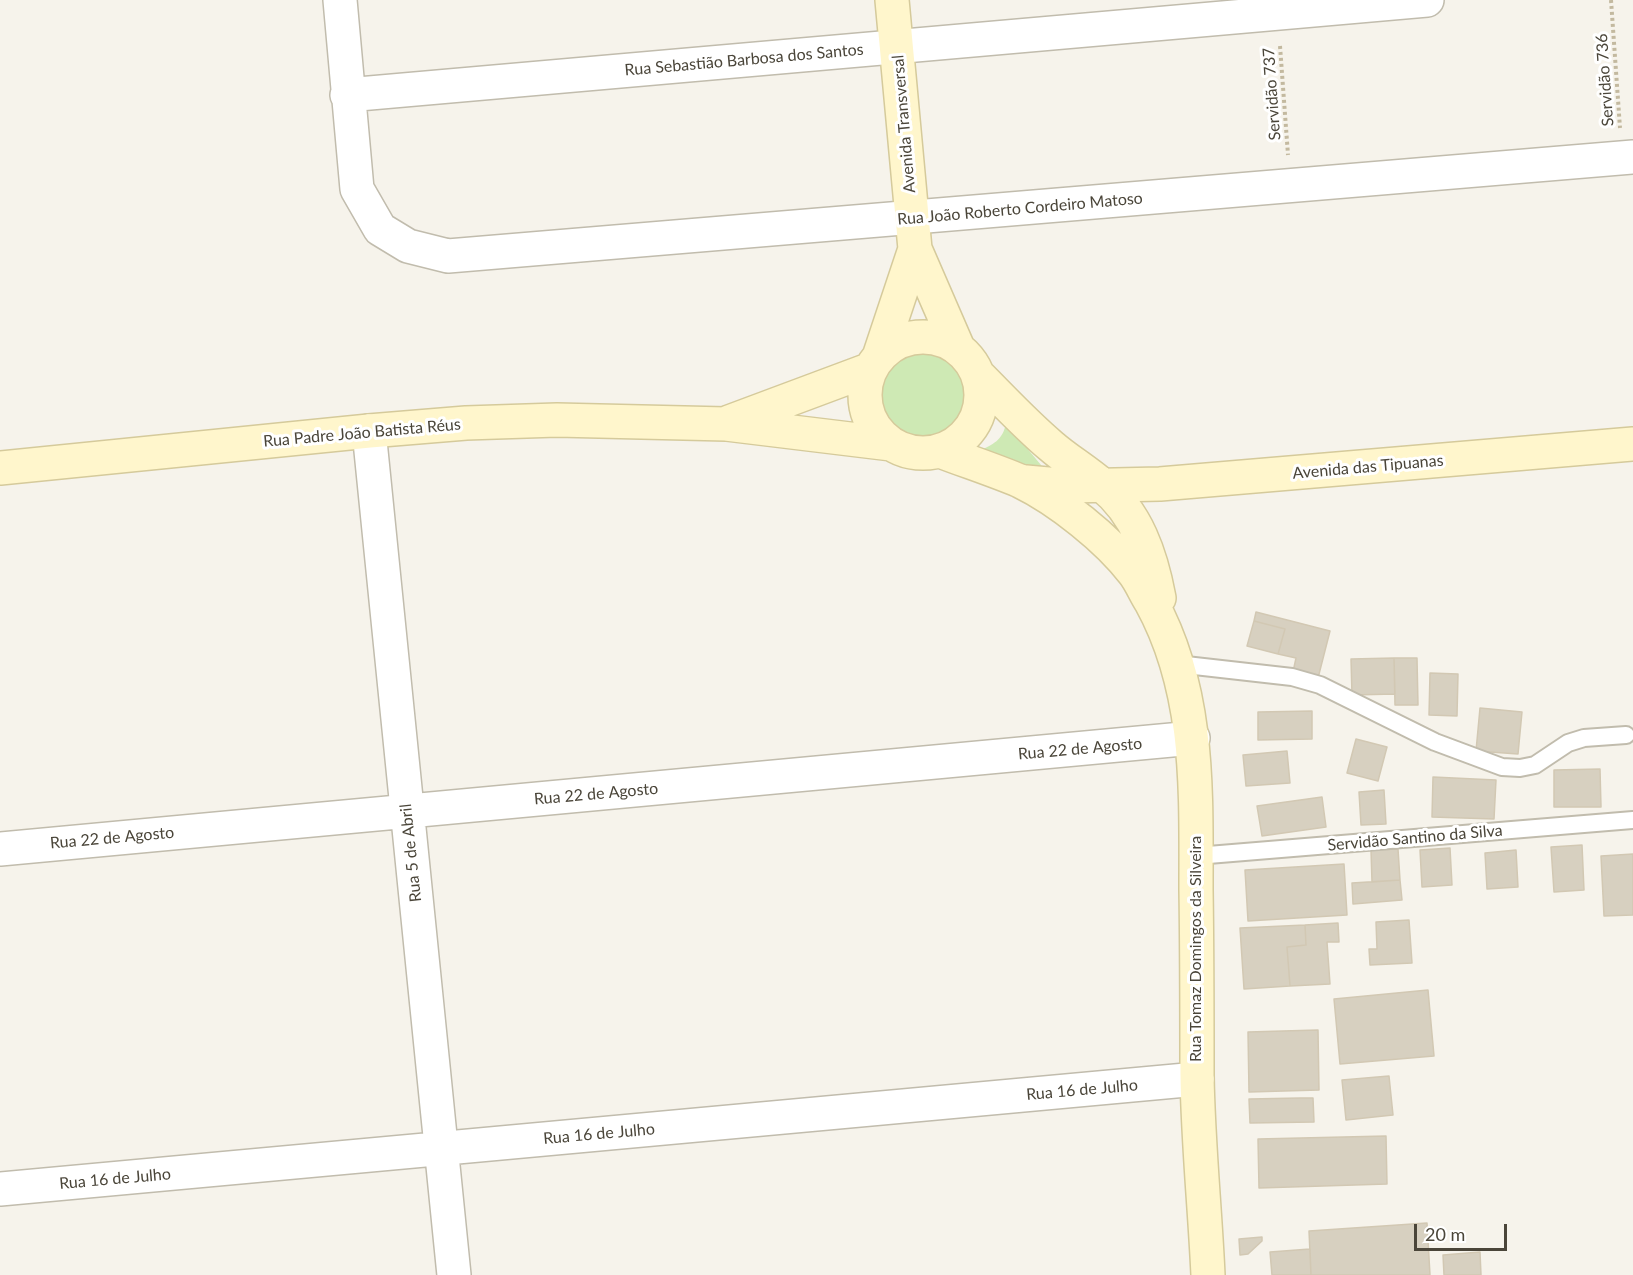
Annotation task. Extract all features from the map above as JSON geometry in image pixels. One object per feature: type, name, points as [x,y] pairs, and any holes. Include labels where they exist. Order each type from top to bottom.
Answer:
[{"type":"main road","name":"Avenida Transversal","points":[[892,0],[914,233],[958,348]]},
{"type":"main road","name":"Avenida Transversal","points":[[875,363],[914,233]]},
{"type":"main road","points":[[978,375],[981,399],[975,422],[966,435],[954,445],[940,451],[923,454],[906,451],[891,444],[878,433],[869,418],[865,385],[875,363],[892,345],[908,339],[926,337],[942,339],[967,355],[978,375],[1040,436],[1103,486]]},
{"type":"main road","name":"Rua Padre João Batista Réus","points":[[726,424],[875,363]]},
{"type":"main road","name":"Rua Padre João Batista Réus","points":[[0,468],[466,423],[557,420],[726,424],[891,444]]},
{"type":"main road","name":"Avenida das Tipuanas","points":[[1021,482],[1103,486],[1160,484],[1633,444]]},
{"type":"main road","points":[[940,451],[1021,482]]},
{"type":"main road","name":"Rua Tomaz Domingos da Silveira","points":[[1021,482],[1064,509],[1117,552],[1136,576],[1164,626]]},
{"type":"main road","points":[[1148,553],[1146,524],[1160,484]]},
{"type":"main road","name":"Rua Tomaz Domingos da Silveira","points":[[1103,486],[1126,510],[1142,537],[1148,553],[1164,626],[1177,664],[1193,738],[1197,1079],[1208,1275]]},
{"type":"street","name":"Rua João Roberto Cordeiro Matoso","points":[[340,0],[357,189],[380,229],[408,246],[448,256],[914,233],[1291,186],[1628,157]]},
{"type":"street","name":"Rua Sebastião Barbosa dos Santos","points":[[347,95],[1427,0]]},
{"type":"street","name":"Rua 5 de Abril","points":[[369,432],[454,1275]]},
{"type":"street","name":"Rua 22 de Agosto","points":[[0,849],[1193,738]]},
{"type":"street","name":"Rua 16 de Julho","points":[[0,1189],[1197,1079]]},
{"type":"lane","points":[[1177,664],[1293,677],[1320,685],[1435,742],[1502,767],[1520,768],[1535,765],[1568,743],[1584,738],[1626,735]]},
{"type":"lane","name":"Servidão Santino da Silva","points":[[1196,855],[1633,820]]},
{"type":"path","name":"Servidão 736","points":[[1611,0],[1628,157]]},
{"type":"path","name":"Servidão 737","points":[[1278,13],[1291,186]]},
{"type":"green space","points":[[914,351],[932,351],[948,358],[960,370],[967,386],[967,404],[960,420],[948,432],[932,439],[914,439],[898,432],[886,420],[879,404],[879,386],[886,370],[898,358]]},
{"type":"green space","points":[[1006,423],[1046,471],[978,451],[996,441],[1005,429]]},
{"type":"building","points":[[1256,612],[1330,631],[1318,678],[1293,672],[1296,658],[1278,654],[1285,629],[1254,621]]},
{"type":"building","points":[[1254,621],[1285,629],[1278,654],[1247,646]]},
{"type":"building","points":[[1394,658],[1417,658],[1418,705],[1395,705]]},
{"type":"building","points":[[1394,658],[1395,694],[1352,695],[1351,659]]},
{"type":"building","points":[[1430,673],[1458,674],[1457,716],[1429,715]]},
{"type":"building","points":[[1480,708],[1522,712],[1518,754],[1476,751]]},
{"type":"building","points":[[1312,711],[1312,739],[1258,740],[1258,712]]},
{"type":"building","points":[[1356,739],[1387,747],[1378,781],[1347,773]]},
{"type":"building","points":[[1287,751],[1290,783],[1246,786],[1243,755]]},
{"type":"building","points":[[1600,769],[1601,807],[1554,807],[1554,770]]},
{"type":"building","points":[[1433,777],[1496,780],[1494,819],[1432,817]]},
{"type":"building","points":[[1384,790],[1386,824],[1361,825],[1359,792]]},
{"type":"building","points":[[1322,797],[1326,827],[1262,836],[1257,806]]},
{"type":"building","points":[[1582,845],[1584,890],[1554,892],[1551,847]]},
{"type":"building","points":[[1450,848],[1452,885],[1422,887],[1420,850]]},
{"type":"building","points":[[1398,849],[1400,880],[1372,882],[1371,850]]},
{"type":"building","points":[[1516,850],[1518,887],[1487,889],[1485,853]]},
{"type":"building","points":[[1633,854],[1633,915],[1604,916],[1601,856]]},
{"type":"building","points":[[1344,864],[1347,915],[1248,921],[1245,870]]},
{"type":"building","points":[[1400,880],[1402,900],[1353,904],[1352,883]]},
{"type":"building","points":[[1409,920],[1412,963],[1370,965],[1369,949],[1377,949],[1376,922]]},
{"type":"building","points":[[1338,923],[1339,942],[1327,942],[1330,984],[1290,986],[1287,947],[1306,945],[1305,925]]},
{"type":"building","points":[[1305,925],[1306,945],[1287,947],[1290,986],[1244,989],[1240,928]]},
{"type":"building","points":[[1428,990],[1434,1056],[1340,1064],[1334,999]]},
{"type":"building","points":[[1318,1030],[1319,1090],[1249,1092],[1248,1032]]},
{"type":"building","points":[[1389,1076],[1393,1115],[1346,1120],[1342,1080]]},
{"type":"building","points":[[1313,1098],[1314,1122],[1250,1123],[1249,1099]]},
{"type":"building","points":[[1386,1136],[1387,1184],[1259,1188],[1258,1139]]},
{"type":"building","points":[[1427,1223],[1430,1275],[1311,1275],[1309,1231]]},
{"type":"building","points":[[1262,1237],[1262,1241],[1248,1254],[1240,1255],[1239,1239]]},
{"type":"building","points":[[1310,1249],[1311,1275],[1272,1275],[1270,1252]]},
{"type":"building","points":[[1480,1252],[1481,1275],[1444,1275],[1443,1255]]}]
